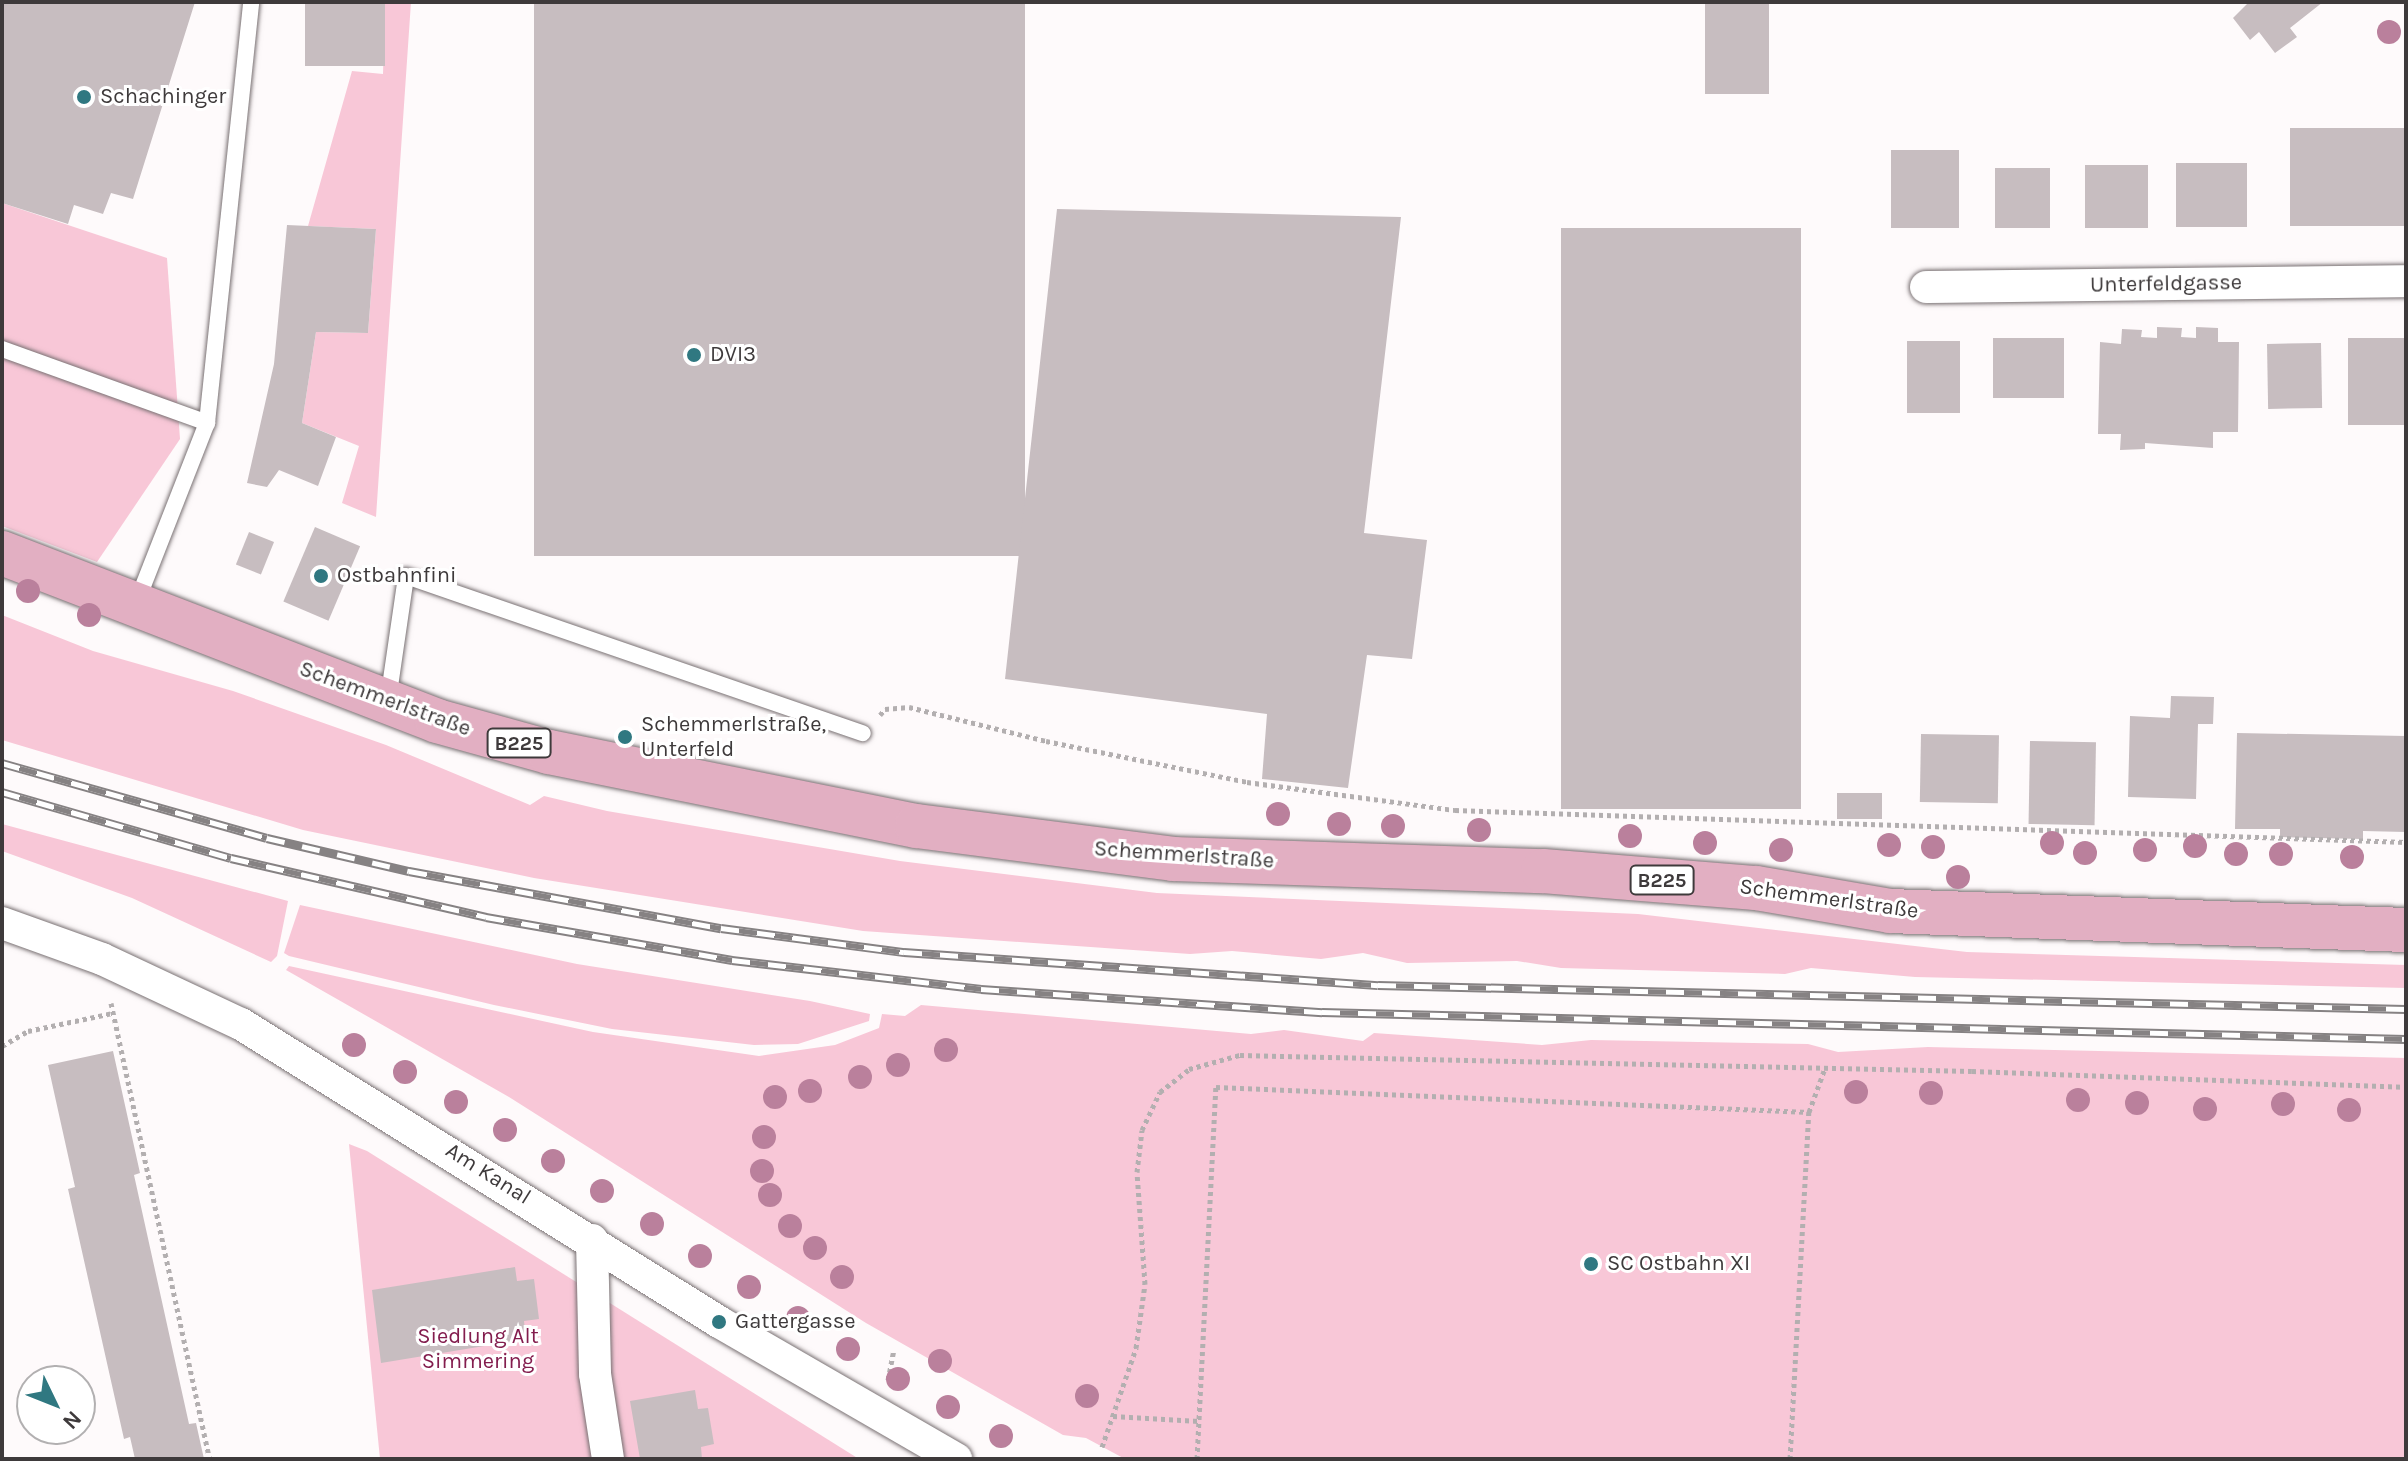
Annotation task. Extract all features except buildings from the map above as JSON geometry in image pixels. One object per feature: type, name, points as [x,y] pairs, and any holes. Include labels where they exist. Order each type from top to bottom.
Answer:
[{"type":"main road","name":"Schemmerlstraße","points":[[2,553],[388,702],[549,752],[917,826],[1173,859],[1543,871],[1756,888],[1921,913],[2406,930]]},
{"type":"street","name":"Unterfeldgasse","points":[[1926,287],[2406,281]]},
{"type":"street","name":"Am Kanal","points":[[2,923],[102,959],[241,1024],[322,1070],[732,1329],[956,1459]]},
{"type":"street","points":[[592,1240],[595,1374],[608,1459]]},
{"type":"lane","points":[[135,606],[207,423],[251,2]]},
{"type":"lane","points":[[2,349],[207,423]]},
{"type":"lane","points":[[388,702],[406,576],[863,733]]},
{"type":"path","points":[[863,733],[885,709],[909,707],[1046,741],[1247,782],[1455,810],[2406,842]]},
{"type":"path","points":[[102,959],[210,1459]]},
{"type":"path","points":[[2,1046],[28,1031],[113,1013]]},
{"type":"path","points":[[1102,1447],[1136,1348],[1145,1284],[1137,1172],[1142,1130],[1160,1092],[1189,1069],[1240,1055],[1825,1068],[2403,1087]]},
{"type":"path","points":[[1790,1459],[1809,1112],[1825,1068]]},
{"type":"path","points":[[1197,1459],[1216,1087],[1809,1112]]},
{"type":"path","points":[[888,1380],[894,1350]]},
{"type":"path","points":[[1113,1416],[1199,1421]]},
{"type":"green space","points":[[385,2],[411,2],[376,517],[342,503],[359,446],[302,423],[316,332],[368,333],[376,229],[308,226],[352,71],[383,74]]},
{"type":"green space","points":[[2,203],[167,258],[180,439],[97,562],[2,526]]},
{"type":"green space","points":[[2,615],[93,651],[233,691],[386,745],[530,805],[544,796],[607,811],[900,861],[1157,893],[1638,914],[1967,952],[2406,965],[2406,988],[1915,977],[1811,968],[1785,974],[1561,968],[1517,961],[1407,963],[1363,953],[1321,959],[1232,951],[1190,954],[863,931],[534,878],[303,830],[2,740]]},
{"type":"green space","points":[[2,824],[288,901],[277,956],[271,962],[132,898],[2,851]]},
{"type":"green space","points":[[300,905],[577,964],[810,1001],[870,1014],[869,1021],[798,1044],[754,1045],[612,1029],[494,1005],[289,956],[284,953]]},
{"type":"green space","name":"SC Ostbahn XI","points":[[289,966],[593,1032],[759,1056],[835,1045],[879,1028],[882,1014],[905,1016],[921,1005],[1251,1034],[1284,1030],[1363,1041],[1374,1033],[1542,1045],[1591,1040],[1808,1044],[1838,1052],[1928,1047],[2406,1058],[2406,1459],[1125,1459],[1086,1438],[1063,1435],[866,1323],[509,1097],[286,970]]},
{"type":"green space","name":"Siedlung Alt Simmering","points":[[349,1144],[367,1151],[859,1459],[380,1459]]},
{"type":"railway","points":[[2,763],[267,838],[409,871],[721,928],[904,952],[1378,985],[2406,1009]]},
{"type":"railway","points":[[2,792],[231,858],[486,917],[732,960],[981,989],[1322,1012],[2406,1039]]},
{"type":"place","name":"Schachinger","points":[[84,97]]},
{"type":"place","name":"DVI3","points":[[694,355]]},
{"type":"place","name":"Ostbahnfini","points":[[321,576]]},
{"type":"place","name":"Schemmerlstraße, Unterfeld","points":[[625,737]]},
{"type":"place","name":"SC Ostbahn XI","points":[[1591,1264]]},
{"type":"place","name":"Gattergasse","points":[[719,1322]]}]
